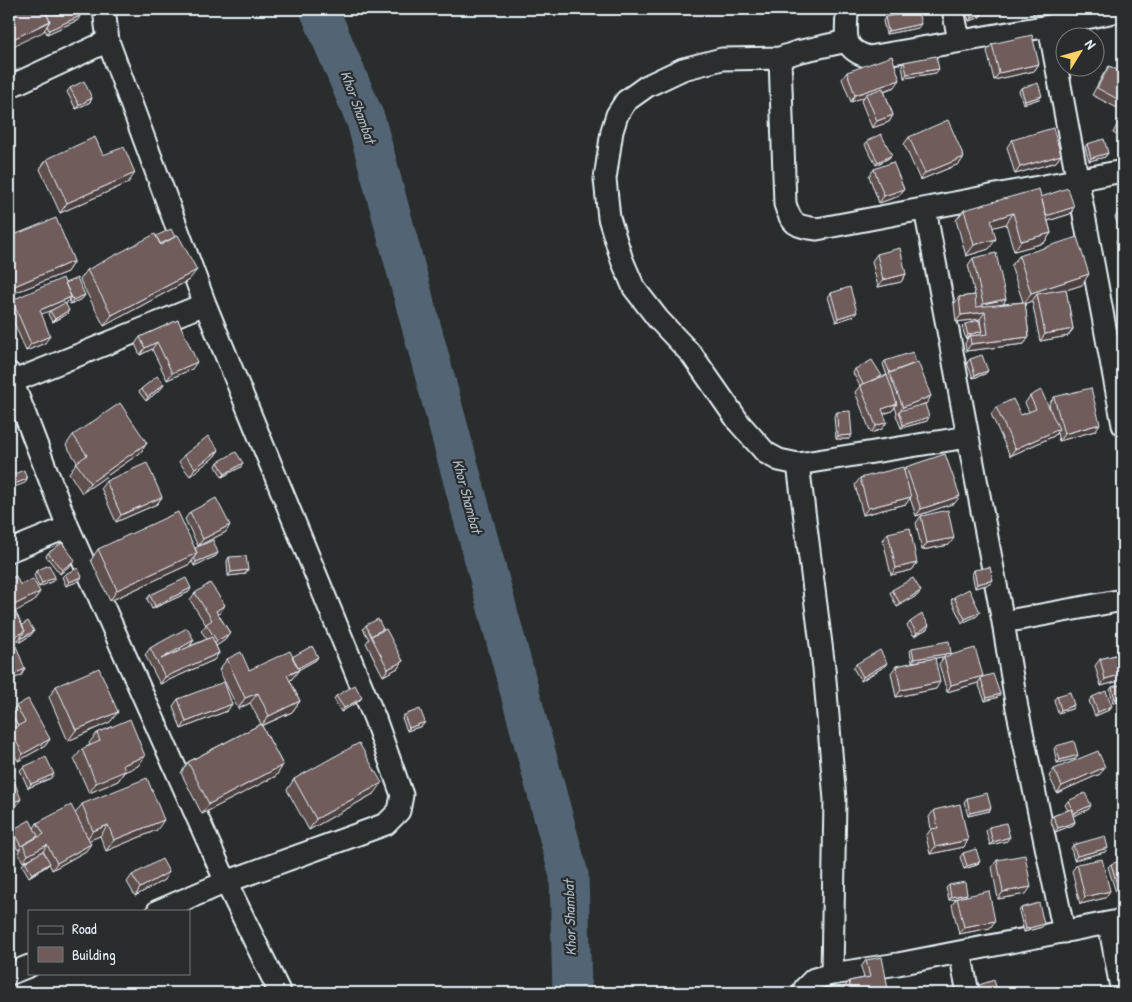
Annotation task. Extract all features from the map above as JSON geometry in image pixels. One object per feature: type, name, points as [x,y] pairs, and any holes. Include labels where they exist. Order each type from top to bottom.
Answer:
[{"type":"street","points":[[104,9],[108,41],[205,304],[375,719],[402,795],[399,811],[386,824],[226,882],[160,910]]},
{"type":"street","points":[[847,9],[847,41],[856,53],[868,57],[1049,26],[1117,10]]},
{"type":"street","points":[[953,9],[959,41]]},
{"type":"street","points":[[1049,26],[1123,425]]},
{"type":"street","points":[[9,87],[108,41]]},
{"type":"street","points":[[847,41],[797,52],[780,58],[722,59],[683,69],[648,86],[626,101],[617,116],[612,132],[605,179],[609,218],[622,260],[634,288],[658,319],[692,355],[740,424],[766,453],[779,460],[798,464],[968,437]]},
{"type":"street","points":[[780,58],[785,204],[790,219],[800,227],[817,229],[1123,170]]},
{"type":"street","points":[[925,208],[1003,622],[1017,708],[1064,932]]},
{"type":"street","points":[[205,304],[10,379],[68,527],[226,882],[280,993]]},
{"type":"street","points":[[798,464],[824,668],[835,800],[832,974]]},
{"type":"street","points":[[9,551],[68,527]]},
{"type":"street","points":[[1003,622],[1123,600]]},
{"type":"street","points":[[804,993],[805,988],[814,979],[832,974],[898,964],[1116,922],[1122,993]]},
{"type":"street","points":[[960,952],[968,993]]},
{"type":"street","points":[[9,974],[28,966]]},
{"type":"building","points":[[9,9],[44,9],[50,21],[9,41]]},
{"type":"building","points":[[54,9],[57,15],[70,9],[77,9],[80,16],[49,30],[47,26],[50,21],[45,10]]},
{"type":"building","points":[[969,9],[980,9],[982,15],[971,18]]},
{"type":"building","points":[[918,11],[921,24],[888,31],[885,17]]},
{"type":"building","points":[[1032,35],[1039,64],[999,73],[992,44]]},
{"type":"building","points":[[892,56],[900,80],[855,95],[847,72]]},
{"type":"building","points":[[936,56],[939,69],[907,74],[904,62]]},
{"type":"building","points":[[1109,66],[1123,73],[1123,102],[1097,88]]},
{"type":"building","points":[[84,81],[92,98],[79,105],[70,88]]},
{"type":"building","points":[[1038,83],[1042,96],[1025,101],[1021,88]]},
{"type":"building","points":[[883,88],[893,115],[877,121],[866,94]]},
{"type":"building","points":[[1123,116],[1123,129],[1118,126]]},
{"type":"building","points":[[948,120],[964,157],[925,173],[909,137]]},
{"type":"building","points":[[1053,128],[1061,155],[1020,167],[1012,140]]},
{"type":"building","points":[[881,134],[892,155],[878,162],[867,141]]},
{"type":"building","points":[[95,137],[103,155],[124,147],[135,173],[67,203],[47,159]]},
{"type":"building","points":[[1104,139],[1108,153],[1091,158],[1087,144]]},
{"type":"building","points":[[893,162],[904,189],[884,196],[874,169]]},
{"type":"building","points":[[1068,188],[1074,207],[1046,216],[1041,197]]},
{"type":"building","points":[[1039,189],[1051,233],[1021,241],[1013,213],[991,220],[996,239],[974,245],[964,210]]},
{"type":"building","points":[[1123,211],[1123,227],[1122,227],[1118,213]]},
{"type":"building","points":[[56,218],[74,261],[12,287],[9,280],[9,237]]},
{"type":"building","points":[[171,229],[175,237],[160,244],[156,236]]},
{"type":"building","points":[[155,234],[161,245],[178,235],[197,270],[112,315],[87,270]]},
{"type":"building","points":[[1077,237],[1089,274],[1031,293],[1019,256]]},
{"type":"building","points":[[900,248],[906,274],[883,280],[877,254]]},
{"type":"building","points":[[996,253],[1006,299],[983,304],[973,258]]},
{"type":"building","points":[[63,278],[71,297],[40,310],[50,336],[31,344],[12,300]]},
{"type":"building","points":[[77,278],[85,295],[73,300],[65,283]]},
{"type":"building","points":[[850,287],[857,312],[838,318],[831,293]]},
{"type":"building","points":[[1066,289],[1073,329],[1045,334],[1037,294]]},
{"type":"building","points":[[975,295],[976,307],[1025,302],[1029,337],[971,344],[970,336],[988,334],[985,312],[961,315],[959,297]]},
{"type":"building","points":[[65,303],[69,310],[55,319],[50,311]]},
{"type":"building","points":[[178,320],[197,362],[172,373],[157,342],[145,348],[140,337]]},
{"type":"building","points":[[979,320],[982,331],[968,335],[965,324]]},
{"type":"building","points":[[913,352],[916,363],[890,373],[885,361]]},
{"type":"building","points":[[982,355],[988,371],[975,375],[970,359]]},
{"type":"building","points":[[872,360],[882,376],[863,384],[855,369]]},
{"type":"building","points":[[918,362],[931,396],[903,407],[889,373]]},
{"type":"building","points":[[887,375],[897,404],[882,409],[887,422],[876,426],[860,385]]},
{"type":"building","points":[[157,376],[164,384],[148,397],[141,389]]},
{"type":"building","points":[[1091,388],[1100,424],[1064,434],[1054,397]]},
{"type":"building","points":[[1041,390],[1059,429],[1015,449],[996,407],[1013,399],[1021,415],[1036,409],[1030,396]]},
{"type":"building","points":[[120,403],[147,443],[90,483],[76,463],[87,455],[73,435]]},
{"type":"building","points":[[925,404],[929,417],[903,425],[899,411]]},
{"type":"building","points":[[850,411],[852,435],[838,436],[837,412]]},
{"type":"building","points":[[208,436],[219,450],[195,468],[184,455]]},
{"type":"building","points":[[236,452],[243,463],[225,474],[218,462]]},
{"type":"building","points":[[945,454],[960,496],[921,509],[906,467]]},
{"type":"building","points":[[147,463],[162,497],[121,515],[106,481]]},
{"type":"building","points":[[903,467],[911,497],[868,508],[860,478]]},
{"type":"building","points":[[24,470],[27,479],[9,486],[9,476]]},
{"type":"building","points":[[216,498],[230,525],[203,539],[190,512]]},
{"type":"building","points":[[948,510],[954,538],[927,543],[921,516]]},
{"type":"building","points":[[178,512],[197,553],[117,590],[98,549]]},
{"type":"building","points":[[910,528],[917,563],[896,568],[888,533]]},
{"type":"building","points":[[213,540],[218,553],[196,562],[194,558],[197,553],[195,548]]},
{"type":"building","points":[[62,543],[75,560],[62,570],[48,553]]},
{"type":"building","points":[[246,556],[248,570],[231,572],[229,557]]},
{"type":"building","points":[[49,565],[55,577],[42,583],[36,571]]},
{"type":"building","points":[[990,567],[993,580],[977,584],[974,570]]},
{"type":"building","points":[[78,568],[82,577],[69,582],[65,574]]},
{"type":"building","points":[[16,576],[20,585],[33,579],[40,592],[12,606],[25,631],[9,639],[9,579]]},
{"type":"building","points":[[186,578],[191,588],[155,606],[150,595]]},
{"type":"building","points":[[913,578],[921,591],[900,603],[892,590]]},
{"type":"building","points":[[210,583],[225,605],[216,611],[230,633],[217,641],[206,624],[212,620],[195,593]]},
{"type":"building","points":[[969,589],[980,612],[965,619],[954,597]]},
{"type":"building","points":[[922,614],[929,625],[917,633],[910,622]]},
{"type":"building","points":[[378,619],[383,629],[371,636],[366,625]]},
{"type":"building","points":[[28,621],[34,631],[22,638],[21,636],[25,631],[22,625]]},
{"type":"building","points":[[187,628],[194,640],[161,659],[212,637],[219,653],[165,677],[150,648]]},
{"type":"building","points":[[386,629],[403,661],[388,669],[371,636]]},
{"type":"building","points":[[949,641],[951,653],[914,659],[912,648]]},
{"type":"building","points":[[16,646],[25,669],[9,676],[9,649]]},
{"type":"building","points":[[312,646],[318,657],[298,668],[292,657]]},
{"type":"building","points":[[975,648],[983,676],[951,685],[944,657]]},
{"type":"building","points":[[880,650],[887,663],[863,677],[856,664]]},
{"type":"building","points":[[290,651],[299,670],[287,675],[300,701],[269,716],[258,693],[245,698],[227,659],[241,652],[249,670]]},
{"type":"building","points":[[1123,653],[1123,674],[1105,679],[1100,659]]},
{"type":"building","points":[[935,658],[940,682],[901,690],[896,666]]},
{"type":"building","points":[[99,668],[118,712],[76,730],[56,686]]},
{"type":"building","points":[[993,674],[1000,694],[987,698],[981,679]]},
{"type":"building","points":[[224,682],[232,704],[186,722],[178,699]]},
{"type":"building","points":[[1123,684],[1123,698],[1115,699],[1112,687]]},
{"type":"building","points":[[355,685],[362,698],[344,708],[336,696]]},
{"type":"building","points":[[1106,691],[1112,706],[1098,712],[1092,697]]},
{"type":"building","points":[[1070,692],[1074,705],[1061,710],[1057,696]]},
{"type":"building","points":[[28,699],[50,739],[23,754],[10,730],[25,722],[16,706]]},
{"type":"building","points":[[420,709],[425,722],[409,728],[404,715]]},
{"type":"building","points":[[130,719],[145,756],[123,765],[125,771],[96,783],[82,749],[100,741],[97,733]]},
{"type":"building","points":[[261,724],[283,765],[209,804],[188,762]]},
{"type":"building","points":[[1074,741],[1078,755],[1060,760],[1056,746]]},
{"type":"building","points":[[359,743],[382,783],[316,819],[294,779]]},
{"type":"building","points":[[1098,751],[1105,767],[1062,786],[1054,769]]},
{"type":"building","points":[[46,757],[54,774],[31,784],[23,767]]},
{"type":"building","points":[[12,776],[21,799],[9,804],[9,777]]},
{"type":"building","points":[[147,778],[164,820],[114,840],[108,825],[93,831],[82,804]]},
{"type":"building","points":[[987,793],[991,808],[970,813],[967,798]]},
{"type":"building","points":[[1085,793],[1091,805],[1074,813],[1068,801]]},
{"type":"building","points":[[960,804],[968,840],[935,847],[931,829],[938,828],[934,810]]},
{"type":"building","points":[[71,805],[91,844],[57,863],[47,845],[28,855],[23,845],[44,834],[37,823]]},
{"type":"building","points":[[1071,809],[1075,822],[1058,828],[1053,816]]},
{"type":"building","points":[[30,820],[38,836],[21,846],[12,830]]},
{"type":"building","points":[[1006,823],[1010,837],[993,842],[989,827]]},
{"type":"building","points":[[1105,836],[1108,848],[1077,856],[1073,845]]},
{"type":"building","points":[[976,849],[980,862],[967,866],[963,853]]},
{"type":"building","points":[[43,851],[50,863],[32,874],[25,862]]},
{"type":"building","points":[[1025,855],[1031,887],[1003,892],[997,860]]},
{"type":"building","points":[[162,859],[169,872],[140,888],[132,875]]},
{"type":"building","points":[[1102,859],[1110,891],[1085,897],[1077,864]]},
{"type":"building","points":[[1123,860],[1123,894],[1120,895],[1111,864]]},
{"type":"building","points":[[965,882],[967,894],[951,897],[949,885]]},
{"type":"building","points":[[989,891],[995,921],[964,927],[957,898]]},
{"type":"building","points":[[1039,903],[1044,924],[1026,929],[1021,908]]},
{"type":"building","points":[[882,957],[888,989],[876,993],[851,993],[849,981],[870,977],[866,960]]},
{"type":"building","points":[[994,980],[998,993],[981,993],[979,985]]},
{"type":"building","points":[[932,989],[934,993],[917,993]]},
{"type":"waterway","name":"Khor Shambat","points":[[319,9],[366,121],[569,875],[572,993]]}]
